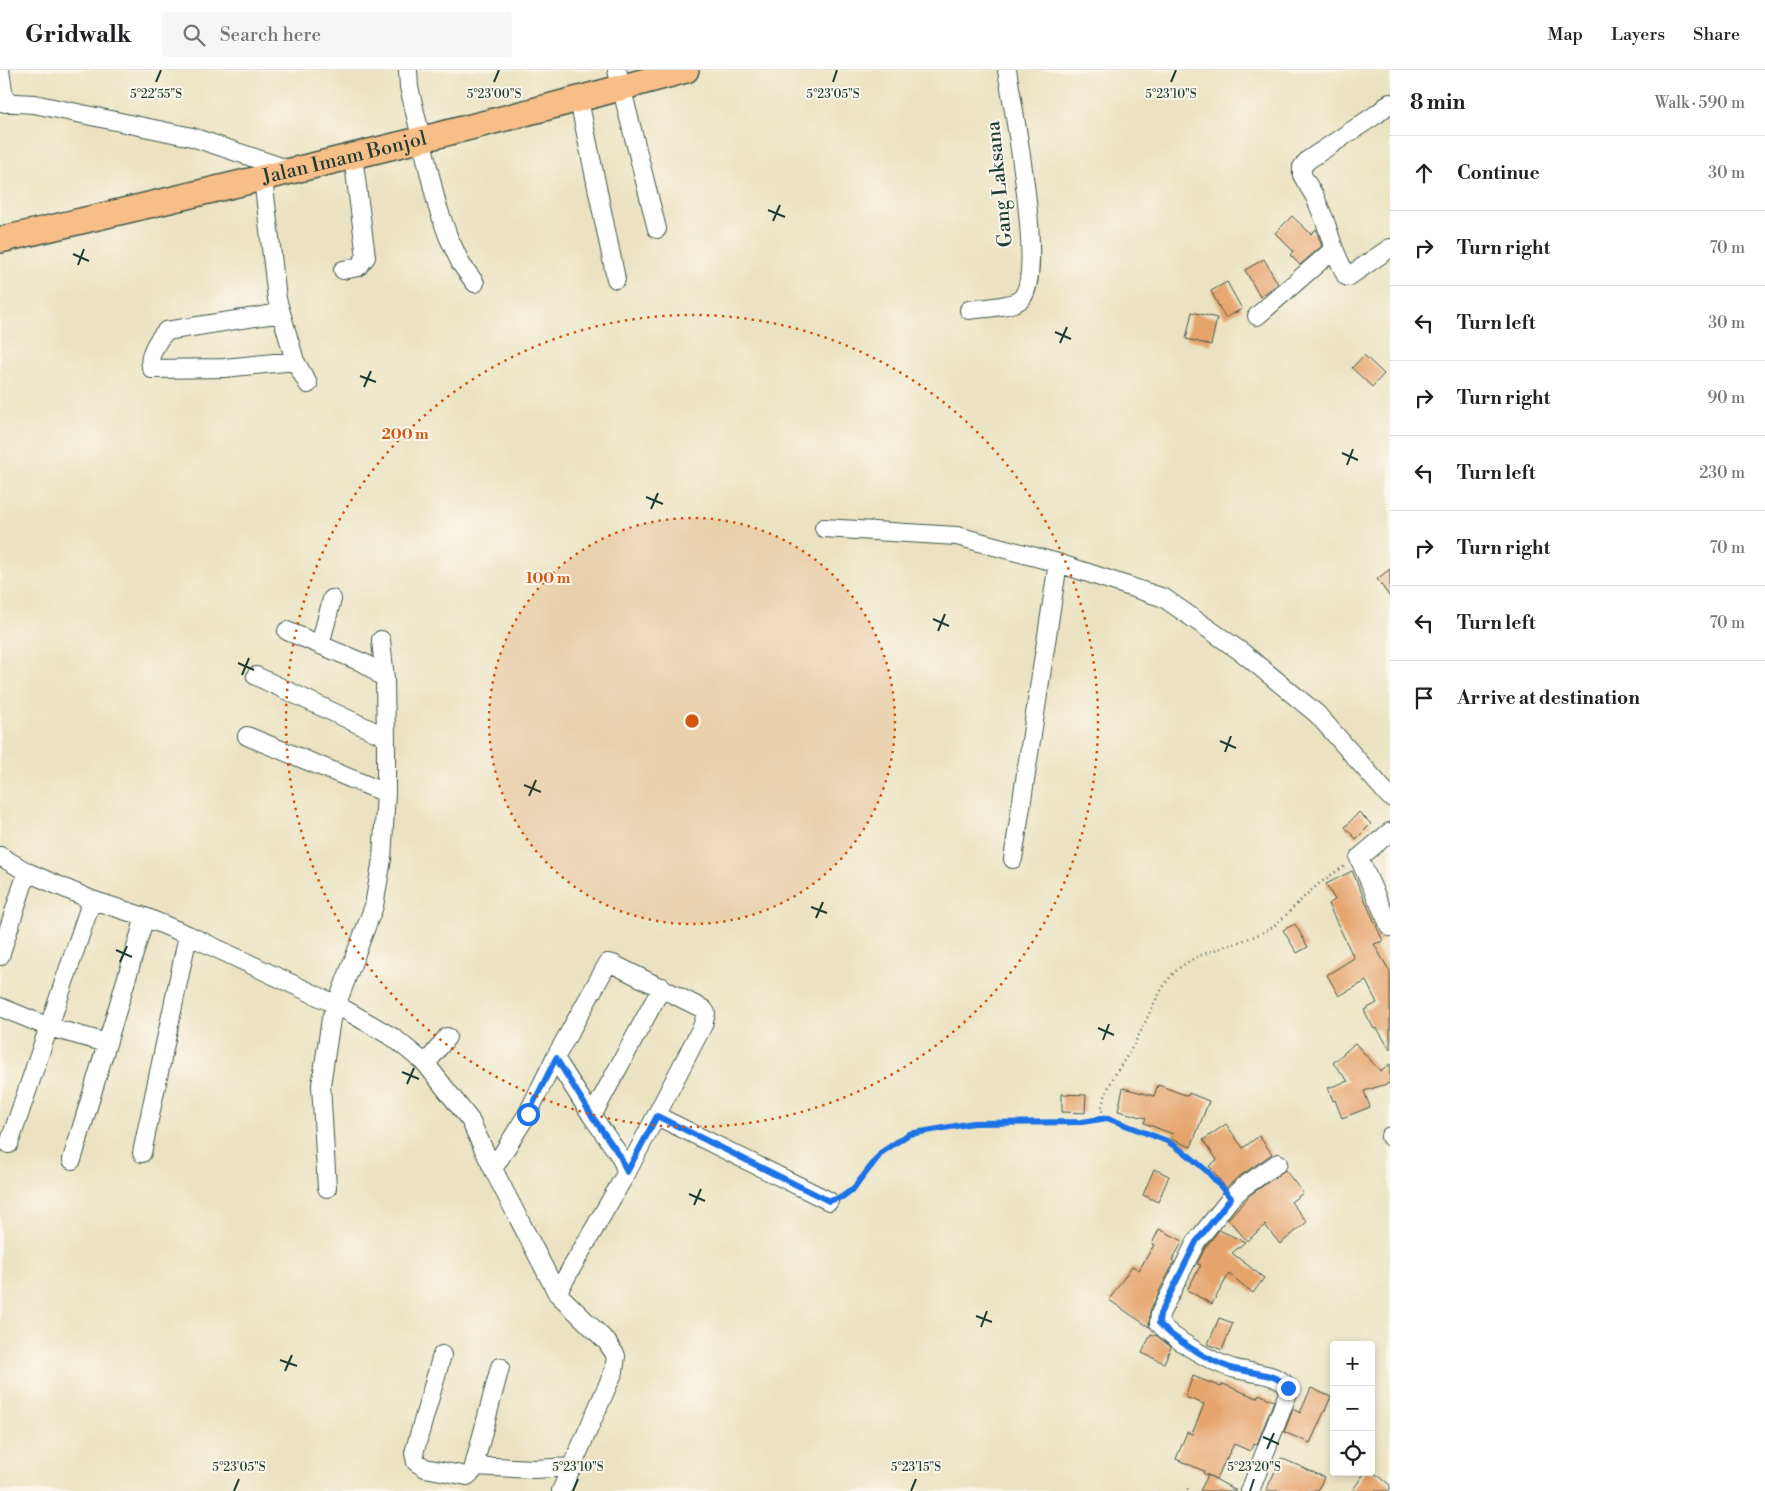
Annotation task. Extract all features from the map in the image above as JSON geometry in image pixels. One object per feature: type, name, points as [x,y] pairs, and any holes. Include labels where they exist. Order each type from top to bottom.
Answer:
[{"type":"highway","name":"Jalan Imam Bonjol","points":[[0,240],[294,171],[579,100],[619,79],[686,70]]},
{"type":"street","points":[[408,70],[409,86],[436,205],[461,264],[475,283]]},
{"type":"street","name":"Gang Laksana","points":[[969,310],[1000,306],[1019,300],[1025,293],[1028,284],[1030,240],[1028,209],[1007,70]]},
{"type":"street","points":[[0,71],[2,102],[43,106],[192,137],[294,171]]},
{"type":"street","points":[[619,79],[657,229]]},
{"type":"street","points":[[579,100],[616,279]]},
{"type":"street","points":[[1390,103],[1377,114],[1308,160],[1302,167],[1302,174],[1315,197],[1346,276],[1348,277],[1390,248]]},
{"type":"street","points":[[343,270],[358,267],[366,257],[353,156]]},
{"type":"street","points":[[264,178],[277,298],[295,361],[308,384]]},
{"type":"street","points":[[1257,316],[1334,249]]},
{"type":"street","points":[[281,313],[166,331],[153,353],[150,366],[152,368],[224,368],[295,361]]},
{"type":"street","points":[[824,528],[958,536],[1058,563],[1164,598],[1243,653],[1317,714],[1390,796]]},
{"type":"street","points":[[1013,860],[1058,563]]},
{"type":"street","points":[[320,645],[332,599]]},
{"type":"street","points":[[287,631],[366,664],[385,679]]},
{"type":"street","points":[[327,1188],[322,1085],[331,1019],[374,906],[382,859],[386,793],[386,737],[385,679],[381,640]]},
{"type":"street","points":[[256,676],[386,737]]},
{"type":"street","points":[[247,736],[386,793]]},
{"type":"street","points":[[1390,832],[1359,858],[1390,927]]},
{"type":"street","points":[[0,856],[27,872],[92,900],[144,917],[188,935],[337,1005],[394,1038],[426,1064],[470,1120],[557,1293],[607,1342],[616,1356],[614,1371],[561,1491]]},
{"type":"street","points":[[0,956],[27,872]]},
{"type":"street","points":[[9,1144],[92,900]]},
{"type":"street","points":[[72,1160],[144,917]]},
{"type":"street","points":[[142,1153],[188,935]]},
{"type":"street","points":[[493,1169],[528,1114],[608,963],[662,987],[704,1009],[706,1018],[657,1116],[557,1293]]},
{"type":"street","points":[[592,1116],[662,987]]},
{"type":"street","points":[[0,1007],[49,1027],[107,1043]]},
{"type":"street","points":[[426,1064],[447,1037]]},
{"type":"street","points":[[556,1058],[592,1116],[620,1156],[627,1172]]},
{"type":"street","points":[[657,1116],[829,1201]]},
{"type":"street","points":[[1250,1491],[1288,1394],[1288,1388],[1285,1383],[1264,1374],[1231,1368],[1193,1350],[1165,1330],[1159,1323],[1160,1314],[1196,1242],[1231,1198],[1243,1187],[1278,1163]]},
{"type":"street","points":[[442,1355],[414,1453],[416,1462],[425,1468],[466,1476],[472,1472],[500,1367]]},
{"type":"street","points":[[474,1466],[534,1469],[572,1467]]},
{"type":"path","points":[[1231,1198],[1208,1172],[1188,1155],[1167,1141],[1107,1118],[1101,1110],[1112,1081],[1161,992],[1177,970],[1194,958],[1228,947],[1272,928],[1324,879],[1359,858]]},
{"type":"path","points":[[829,1201],[842,1197],[854,1188],[882,1152],[909,1134],[973,1123],[1082,1122],[1107,1118]]},
{"type":"building","points":[[1292,216],[1311,234],[1316,229],[1322,246],[1300,265],[1290,255],[1293,251],[1275,233]]},
{"type":"building","points":[[1264,259],[1278,284],[1260,297],[1245,270]]},
{"type":"building","points":[[1227,282],[1242,309],[1225,318],[1211,291]]},
{"type":"building","points":[[1192,312],[1217,318],[1211,345],[1186,339]]},
{"type":"building","points":[[1364,355],[1384,374],[1372,387],[1352,368]]},
{"type":"building","points":[[1390,569],[1390,597],[1377,579]]},
{"type":"building","points":[[1359,812],[1371,824],[1356,839],[1345,827]]},
{"type":"building","points":[[1352,871],[1383,941],[1374,944],[1390,972],[1390,1050],[1377,1028],[1374,1029],[1364,1010],[1377,1003],[1366,981],[1339,996],[1327,975],[1354,958],[1328,904],[1335,900],[1326,884]]},
{"type":"building","points":[[1295,924],[1308,947],[1297,953],[1283,930]]},
{"type":"building","points":[[1355,1043],[1380,1071],[1390,1064],[1390,1083],[1364,1091],[1370,1107],[1342,1118],[1328,1088],[1348,1081],[1333,1063]]},
{"type":"building","points":[[1158,1085],[1188,1096],[1189,1093],[1209,1101],[1191,1147],[1171,1139],[1173,1134],[1144,1123],[1146,1118],[1118,1111],[1123,1088],[1154,1096]]},
{"type":"building","points":[[1062,1094],[1086,1095],[1085,1113],[1062,1112]]},
{"type":"building","points":[[1226,1124],[1243,1148],[1259,1136],[1272,1154],[1237,1178],[1226,1188],[1209,1166],[1217,1160],[1203,1140]]},
{"type":"building","points":[[1154,1169],[1169,1176],[1158,1202],[1143,1195]]},
{"type":"building","points":[[1285,1170],[1303,1193],[1291,1202],[1307,1222],[1280,1244],[1265,1225],[1247,1241],[1228,1219],[1250,1195]]},
{"type":"building","points":[[1159,1229],[1183,1241],[1172,1260],[1174,1262],[1150,1310],[1149,1327],[1109,1300],[1132,1266],[1139,1270],[1154,1245],[1152,1244]]},
{"type":"building","points":[[1219,1230],[1245,1242],[1232,1253],[1264,1278],[1253,1293],[1229,1274],[1212,1304],[1187,1290],[1201,1265],[1197,1264],[1205,1248]]},
{"type":"building","points":[[1219,1318],[1233,1323],[1222,1350],[1208,1344]]},
{"type":"building","points":[[1151,1334],[1157,1336],[1171,1347],[1164,1363],[1142,1353]]},
{"type":"building","points":[[1193,1376],[1221,1387],[1223,1384],[1257,1398],[1259,1394],[1274,1401],[1257,1444],[1254,1443],[1250,1451],[1234,1444],[1216,1479],[1203,1473],[1204,1471],[1176,1459],[1187,1432],[1192,1434],[1204,1404],[1185,1397]]},
{"type":"building","points":[[1311,1388],[1330,1397],[1310,1443],[1284,1432],[1293,1409],[1300,1413]]},
{"type":"building","points":[[1281,1458],[1324,1477],[1318,1491],[1266,1491]]},
{"type":"building","points":[[1375,1474],[1390,1485],[1390,1491],[1352,1491],[1362,1476],[1375,1476]]},
{"type":"building","points":[[1208,1475],[1237,1491],[1200,1491]]},
{"type":"route","points":[[528,1114],[556,1058],[592,1116],[620,1156],[627,1172],[657,1116],[829,1201],[842,1197],[854,1188],[882,1152],[909,1134],[973,1123],[1082,1122],[1107,1118],[1167,1141],[1208,1172],[1231,1198],[1196,1242],[1160,1314],[1159,1323],[1165,1330],[1193,1350],[1231,1368],[1264,1374],[1285,1383],[1288,1388]]}]
